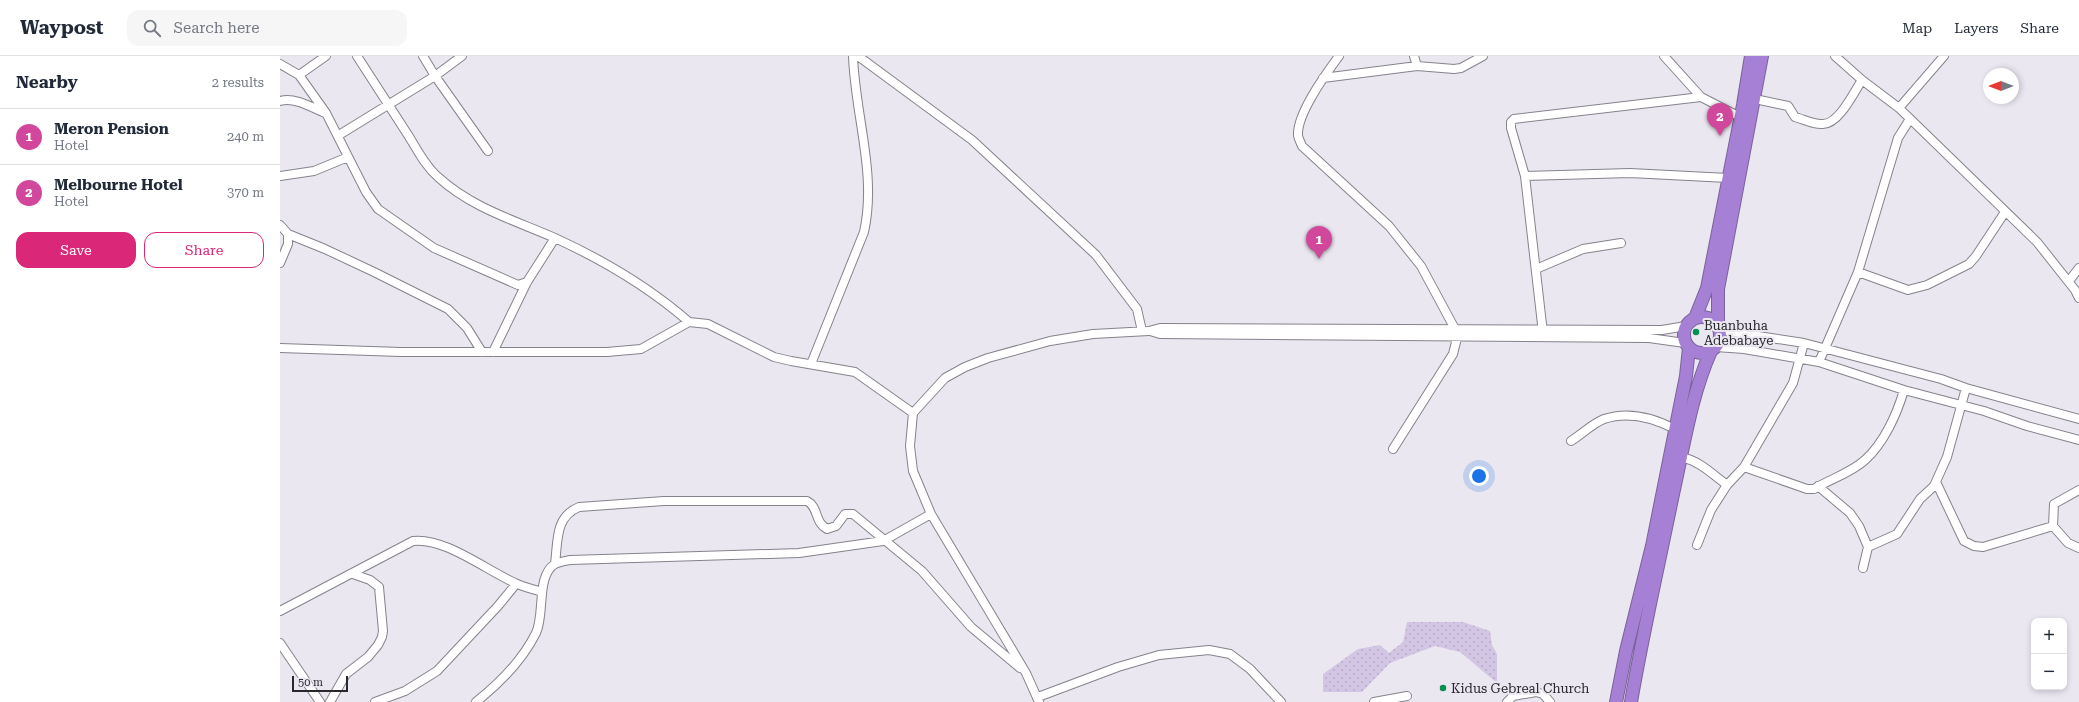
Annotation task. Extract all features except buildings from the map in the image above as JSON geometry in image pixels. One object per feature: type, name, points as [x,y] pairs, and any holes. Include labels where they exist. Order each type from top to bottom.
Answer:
[{"type":"highway","points":[[1631,702],[1649,581],[1657,546],[1681,457],[1699,381],[1720,336],[1718,289],[1746,119],[1751,56]]},
{"type":"highway","points":[[1657,546],[1675,429],[1686,376],[1687,346],[1684,331],[1707,288],[1728,178],[1746,119],[1755,99],[1762,56]]},
{"type":"highway","points":[[1690,322],[1707,317],[1719,328]]},
{"type":"highway","points":[[1687,346],[1700,353],[1714,349]]},
{"type":"highway","points":[[1616,702],[1626,651],[1649,581]]},
{"type":"street","points":[[299,75],[326,56]]},
{"type":"street","points":[[357,56],[423,159],[436,176],[458,194],[491,213],[555,238],[596,258],[662,298],[688,322]]},
{"type":"street","points":[[423,56],[435,76],[488,151]]},
{"type":"street","points":[[338,135],[435,76],[462,56]]},
{"type":"street","points":[[810,364],[864,232],[868,214],[868,189],[864,138],[853,56]]},
{"type":"street","points":[[858,56],[972,140],[1096,255],[1137,309],[1146,331]]},
{"type":"street","points":[[1339,56],[1323,78],[1301,118],[1298,136],[1302,146],[1389,226],[1420,266],[1456,329],[1457,338],[1453,354],[1393,449]]},
{"type":"street","points":[[1414,56],[1417,66]]},
{"type":"street","points":[[1323,78],[1417,66],[1446,69],[1461,68],[1483,56]]},
{"type":"street","points":[[1664,56],[1701,97],[1746,119]]},
{"type":"street","points":[[1835,56],[1862,80],[1899,108],[2037,242],[2069,281],[2079,298]]},
{"type":"street","points":[[1899,108],[1944,56]]},
{"type":"street","points":[[280,64],[299,75],[326,113],[366,192],[378,209],[434,248],[518,285],[527,282]]},
{"type":"street","points":[[1755,99],[1788,106],[1795,117],[1823,124],[1838,117],[1862,80]]},
{"type":"street","points":[[1543,333],[1525,176],[1511,128],[1511,122],[1514,119],[1701,97]]},
{"type":"street","points":[[280,101],[285,100],[301,103],[326,113]]},
{"type":"street","points":[[1819,362],[1858,272],[1898,138],[1910,119]]},
{"type":"street","points":[[280,176],[314,171],[348,157]]},
{"type":"street","points":[[1525,176],[1630,173],[1728,178]]},
{"type":"street","points":[[1858,272],[1908,290],[1927,285],[1969,264],[1976,256],[2005,212]]},
{"type":"street","points":[[280,225],[288,234],[346,259],[448,309],[467,328],[482,352]]},
{"type":"street","points":[[280,263],[288,244],[288,234]]},
{"type":"street","points":[[493,352],[527,282],[555,238]]},
{"type":"street","points":[[1536,269],[1583,250],[1621,243]]},
{"type":"street","points":[[2069,281],[2079,268]]},
{"type":"street","points":[[280,348],[401,352],[607,352],[640,349],[688,322],[708,324],[774,357],[855,372],[913,413]]},
{"type":"street","points":[[1146,331],[1160,334],[1457,338],[1543,333],[1662,330],[1690,322]]},
{"type":"street","points":[[1281,702],[1250,669],[1230,654],[1209,650],[1159,654],[1118,667],[1038,699],[1026,673],[932,514],[913,471],[910,446],[913,413],[945,378],[965,367],[988,358],[1050,341],[1093,334],[1146,331],[1160,328],[1456,329],[1649,338],[1687,346]]},
{"type":"street","points":[[1719,328],[1824,348],[1941,379],[1966,388],[2079,419]]},
{"type":"street","points":[[1697,545],[1711,510],[1727,485],[1744,467],[1793,383],[1801,359],[1804,343]]},
{"type":"street","points":[[1714,349],[1744,349],[1819,362],[1904,390],[1960,406],[1984,411],[2026,426],[2079,440]]},
{"type":"street","points":[[1868,547],[1897,534],[1920,499],[1936,482],[1947,457],[1966,388]]},
{"type":"street","points":[[1744,467],[1807,489],[1814,489],[1865,460],[1883,439],[1899,406],[1904,390]]},
{"type":"street","points":[[1571,442],[1603,420],[1624,415],[1658,420],[1675,429]]},
{"type":"street","points":[[1681,457],[1691,459],[1701,464],[1727,485]]},
{"type":"street","points":[[1936,482],[1964,541],[1974,546],[1983,547],[2053,526]]},
{"type":"street","points":[[1818,486],[1850,513],[1859,526],[1868,547],[1863,568]]},
{"type":"street","points":[[2079,490],[2054,504],[2053,526],[2068,543],[2079,548]]},
{"type":"street","points":[[555,564],[562,519],[568,511],[579,507],[664,501],[806,501],[815,507],[817,518],[823,527],[831,529],[836,526],[841,518],[849,513],[922,570],[971,626],[1026,673]]},
{"type":"street","points":[[476,702],[498,685],[520,658],[536,632],[541,612],[542,592],[547,572],[555,564],[570,560],[799,553],[883,541],[932,514]]},
{"type":"street","points":[[280,611],[353,574],[412,541],[423,540],[477,562],[516,584],[542,592]]},
{"type":"street","points":[[330,702],[346,674],[368,657],[378,645],[383,631],[379,587],[370,580],[353,574]]},
{"type":"street","points":[[375,702],[405,691],[436,671],[498,606],[516,584]]},
{"type":"street","points":[[280,643],[320,702]]},
{"type":"street","points":[[1507,702],[1513,696],[1536,692],[1543,694],[1550,702]]},
{"type":"street","points":[[1374,702],[1407,696]]},
{"type":"shaded area","points":[[1407,622],[1463,622],[1490,631],[1492,645],[1497,654],[1497,683],[1460,652],[1435,646],[1390,663],[1362,692],[1323,692],[1323,674],[1358,649],[1380,645],[1389,653],[1403,642]]},
{"type":"place","name":"Melbourne Hotel","points":[[1720,136]]},
{"type":"place","name":"Meron Pension","points":[[1319,259]]},
{"type":"place","name":"Buanbuha Adebabaye","points":[[1696,332]]},
{"type":"place","name":"Kidus Gebreal Church","points":[[1443,688]]}]
